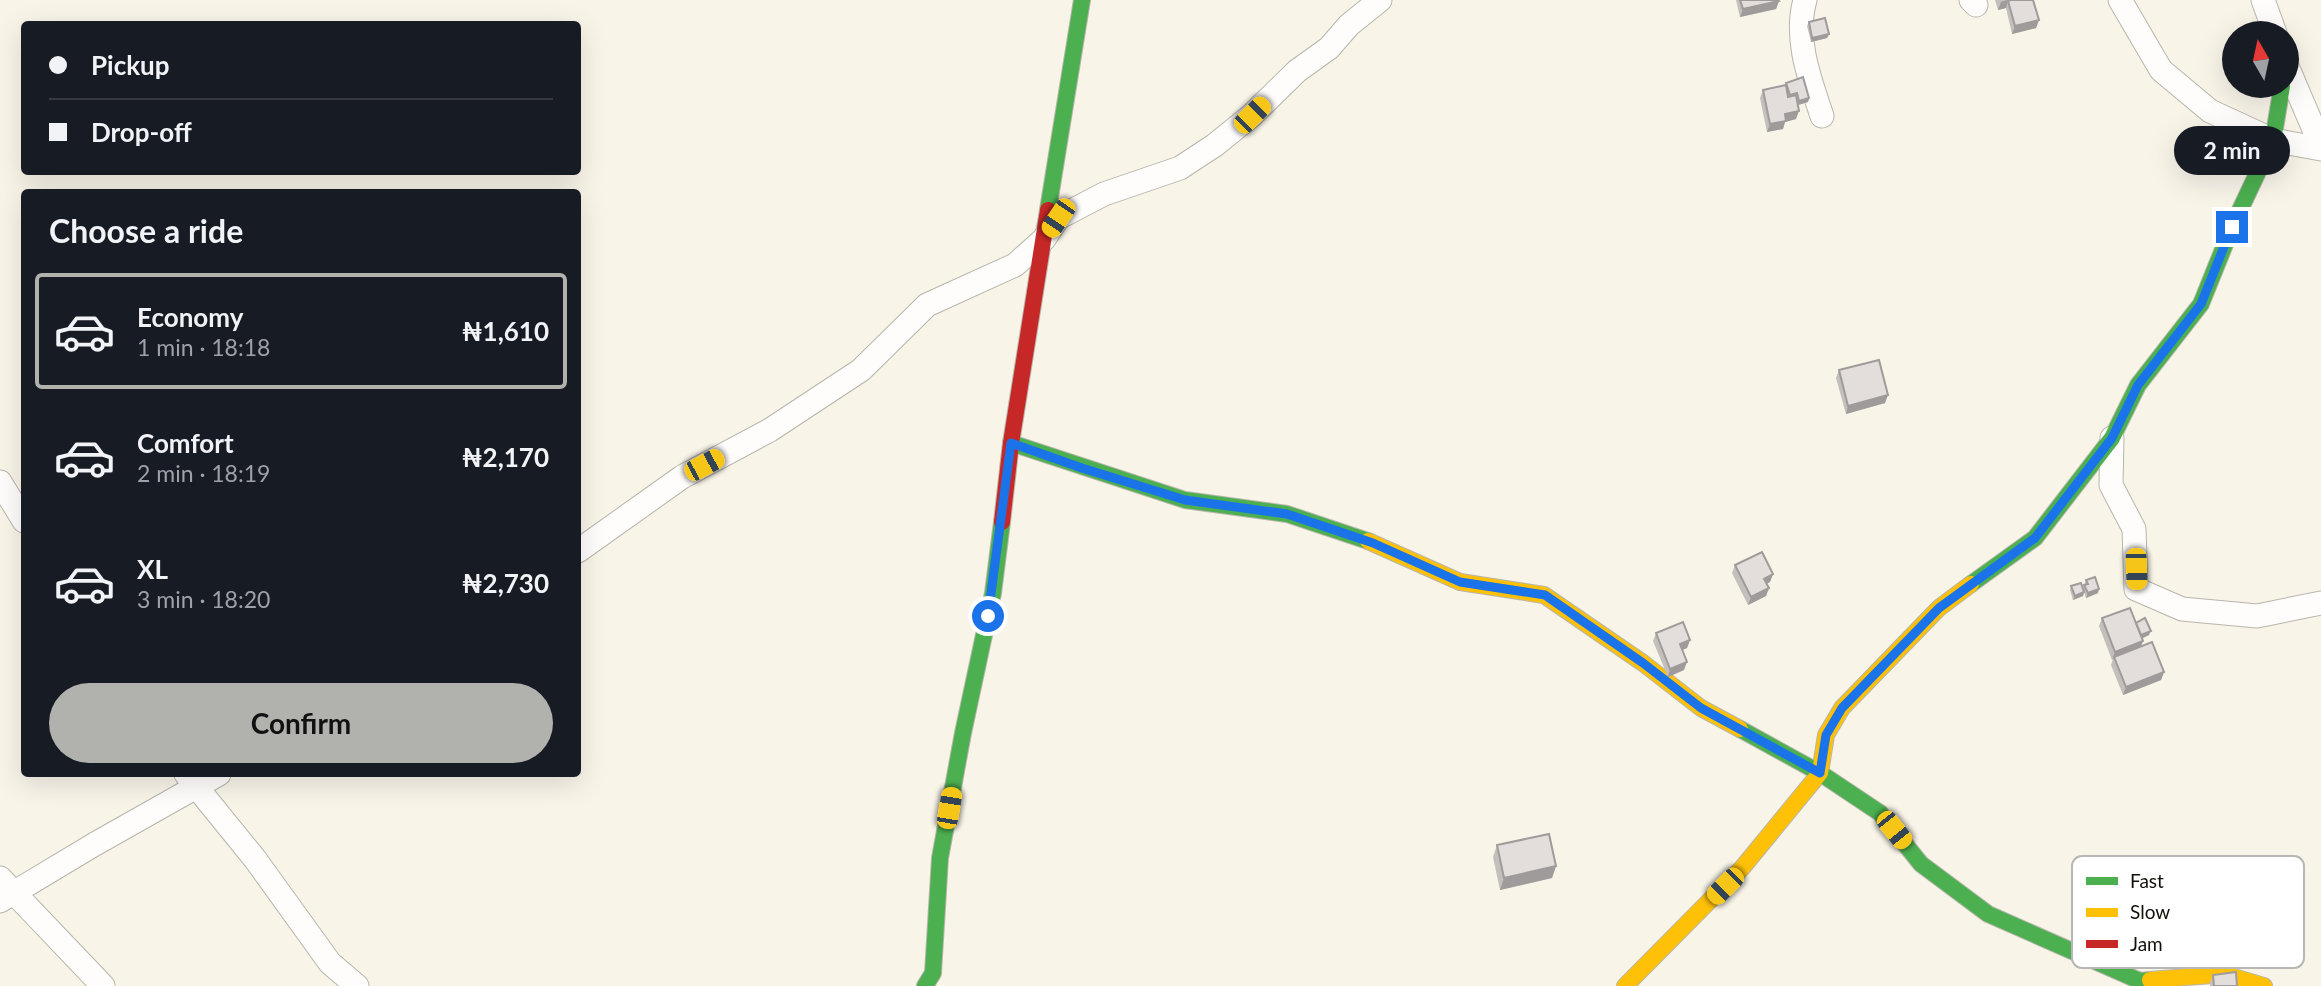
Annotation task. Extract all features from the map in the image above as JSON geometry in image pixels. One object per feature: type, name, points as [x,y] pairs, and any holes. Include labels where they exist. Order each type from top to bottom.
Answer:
[{"type":"street","points":[[925,986],[933,973],[940,858],[993,593],[1011,443],[1082,0]]},
{"type":"street","points":[[581,549],[682,477],[770,430],[862,370],[927,306],[1015,265],[1044,239],[1058,218],[1104,194],[1180,168],[1215,145],[1252,115],[1297,71],[1329,48],[1349,25],[1380,0]]},
{"type":"street","points":[[1805,0],[1802,8],[1803,50],[1822,116]]},
{"type":"street","points":[[2120,0],[2161,70],[2210,111],[2273,140],[2321,148]]},
{"type":"street","points":[[2263,0],[2271,21]]},
{"type":"street","points":[[2300,97],[2321,148]]},
{"type":"street","points":[[1625,986],[1742,868],[1820,773],[1826,735],[1842,708],[1939,608],[2035,538],[2112,438],[2138,385],[2201,304],[2232,227],[2273,140],[2280,98]]},
{"type":"street","points":[[2112,438],[2111,485],[2134,529],[2136,589],[2182,610],[2257,616],[2321,603]]},
{"type":"street","points":[[1011,443],[1185,500],[1287,514],[1373,543],[1460,582],[1545,595],[1643,663],[1701,708],[1820,773],[1880,813],[1921,864],[1988,914],[2072,951]]},
{"type":"street","points":[[0,481],[21,516]]},
{"type":"street","points":[[103,986],[5,891],[191,780],[255,859],[330,963],[357,986]]},
{"type":"street","points":[[2111,968],[2140,981],[2224,974],[2264,986]]},
{"type":"building","points":[[1740,0],[1778,0],[1779,1],[1743,9]]},
{"type":"building","points":[[2033,0],[2039,20],[2015,26],[2008,1]]},
{"type":"building","points":[[1825,18],[1829,34],[1812,38],[1809,22]]},
{"type":"building","points":[[1803,77],[1809,98],[1799,101],[1797,93],[1790,95],[1786,83]]},
{"type":"building","points":[[1786,85],[1788,97],[1796,95],[1799,111],[1785,114],[1786,121],[1770,124],[1763,90]]},
{"type":"building","points":[[1879,360],[1888,395],[1848,406],[1839,370]]},
{"type":"building","points":[[1762,552],[1773,574],[1764,579],[1769,588],[1751,597],[1735,565]]},
{"type":"building","points":[[2095,577],[2099,589],[2088,593],[2084,585],[2088,584],[2086,580]]},
{"type":"building","points":[[2081,583],[2084,592],[2075,596],[2071,586]]},
{"type":"building","points":[[2130,608],[2143,641],[2115,652],[2102,618]]},
{"type":"building","points":[[2145,618],[2151,631],[2141,635],[2136,623]]},
{"type":"building","points":[[1683,622],[1690,640],[1680,644],[1687,662],[1670,669],[1656,633]]},
{"type":"building","points":[[2152,642],[2164,672],[2126,687],[2114,657]]},
{"type":"building","points":[[1549,834],[1556,866],[1504,878],[1497,845]]},
{"type":"building","points":[[2236,972],[2237,986],[2214,986],[2213,975]]},
{"type":"traffic: fast","points":[[1048,210],[1082,0]]},
{"type":"traffic: fast","points":[[1971,584],[2035,538],[2112,438],[2138,385],[2201,304],[2232,227],[2273,140],[2280,98]]},
{"type":"traffic: fast","points":[[1011,443],[1185,500],[1287,514],[1368,541]]},
{"type":"traffic: fast","points":[[925,986],[933,973],[940,858],[993,593],[1002,522]]},
{"type":"traffic: fast","points":[[1740,729],[1820,773],[1880,813],[1921,864],[1988,914],[2072,951]]},
{"type":"traffic: fast","points":[[2111,968],[2140,981],[2150,980]]},
{"type":"traffic: slow","points":[[1368,541],[1460,582],[1544,595],[1643,663],[1701,708],[1740,729]]},
{"type":"traffic: slow","points":[[1625,986],[1742,868],[1820,773],[1826,735],[1842,708],[1939,608],[1971,584]]},
{"type":"traffic: slow","points":[[2150,980],[2224,974],[2264,986]]},
{"type":"traffic: jam","points":[[1002,522],[1011,443],[1048,210]]},
{"type":"route","points":[[988,616],[1011,443],[1185,500],[1287,514],[1373,543],[1460,582],[1545,595],[1643,663],[1701,708],[1820,773],[1826,735],[1842,708],[1939,608],[2035,538],[2112,438],[2138,385],[2201,304],[2232,227]]}]
